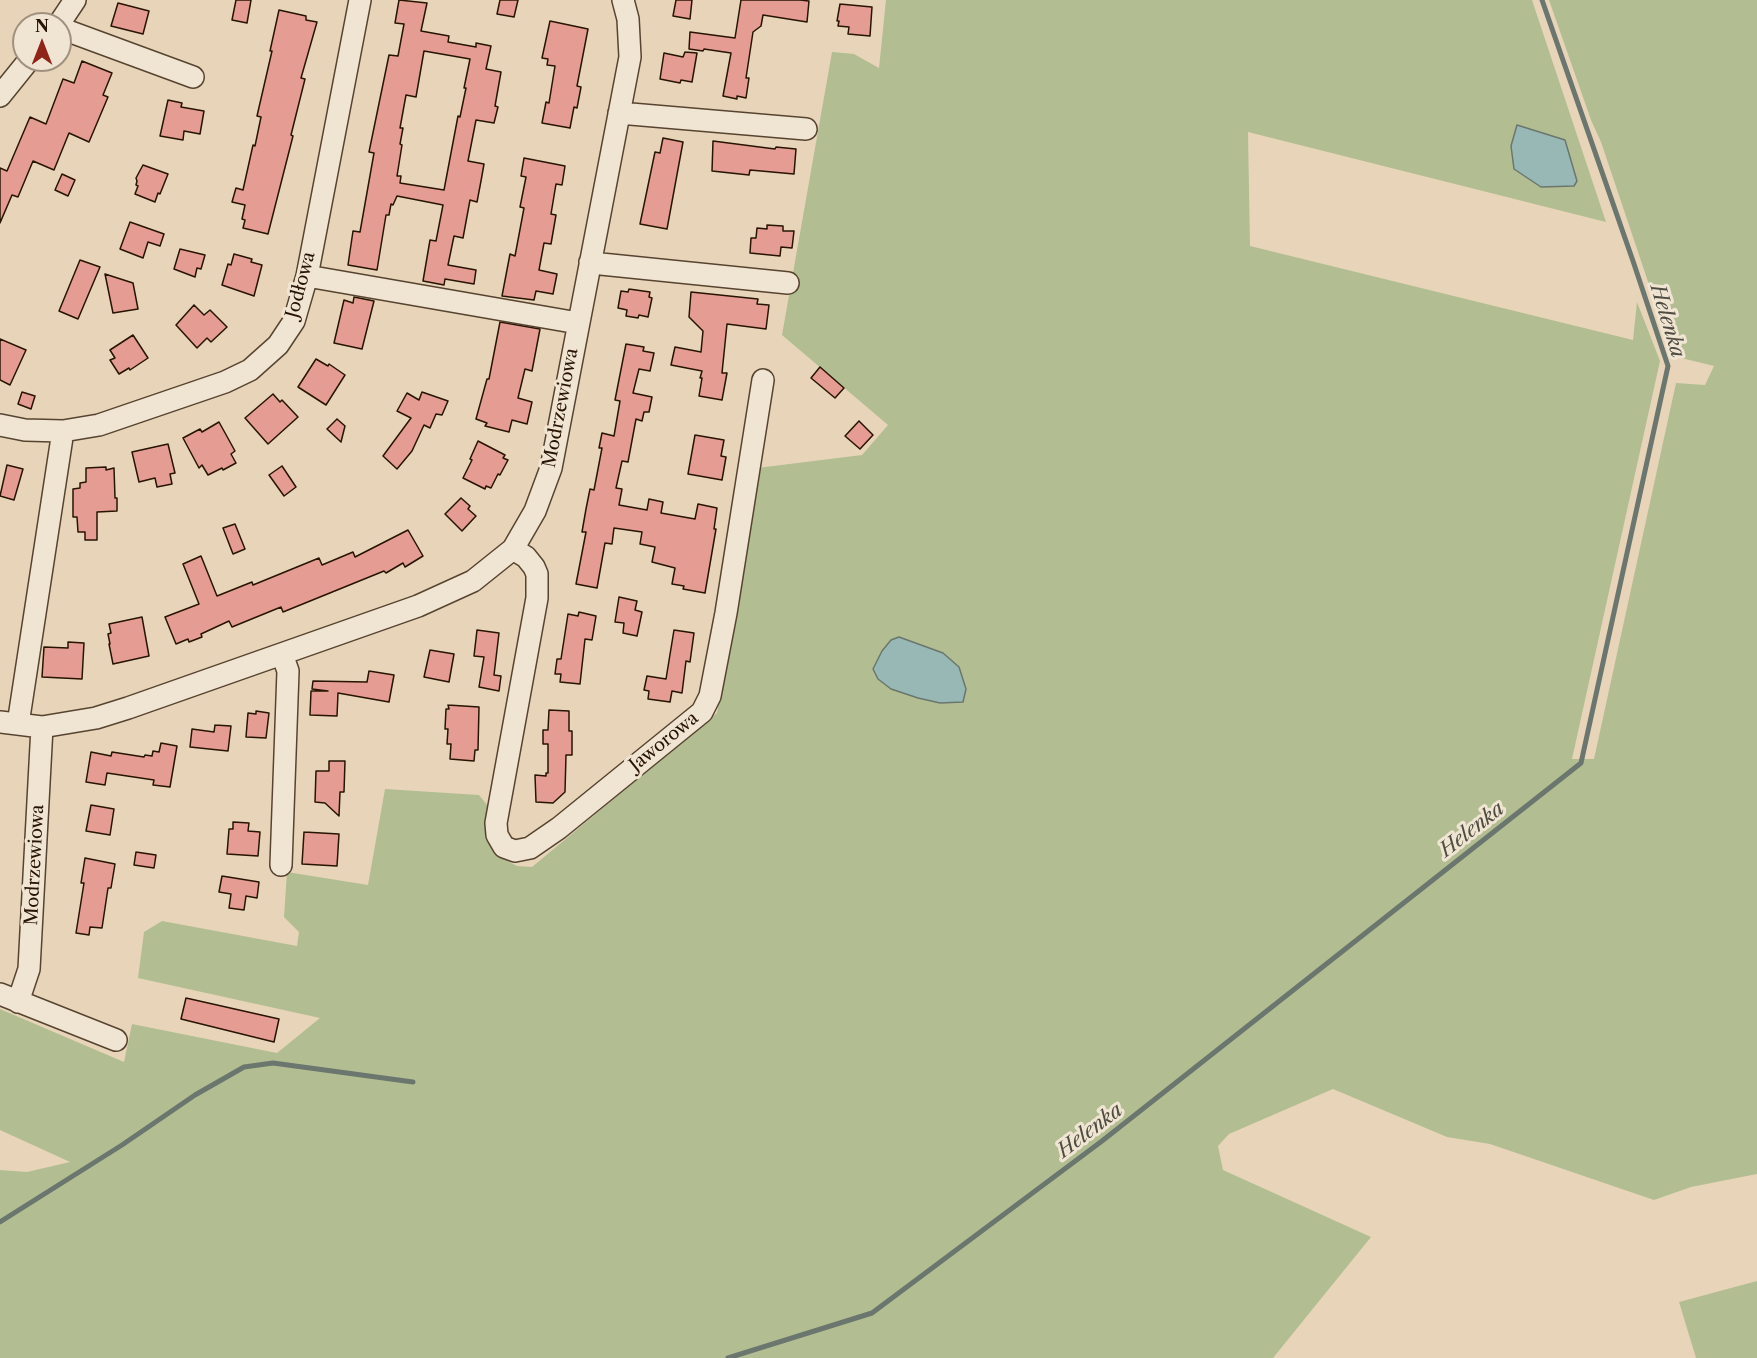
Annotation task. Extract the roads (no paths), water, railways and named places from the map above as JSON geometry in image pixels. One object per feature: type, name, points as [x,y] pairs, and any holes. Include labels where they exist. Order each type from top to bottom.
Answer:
[{"type":"street","name":"Jodłowa","points":[[0,424],[25,430],[63,431],[99,424],[225,382],[249,370],[278,345],[294,321],[307,276],[360,0]]},
{"type":"street","name":"Modrzewiowa","points":[[9,723],[42,727],[107,714],[282,654],[418,606],[473,581],[513,549],[535,511],[550,468],[630,57],[628,19],[623,0]]},
{"type":"street","points":[[72,31],[193,77]]},
{"type":"street","points":[[0,96],[19,72]]},
{"type":"street","points":[[619,113],[806,129]]},
{"type":"street","points":[[590,262],[788,283]]},
{"type":"street","points":[[307,276],[578,323]]},
{"type":"street","name":"Jaworowa","points":[[513,549],[526,557],[537,574],[537,598],[496,823],[497,835],[504,847],[515,851],[530,848],[559,828],[702,712],[710,696],[726,613],[763,380]]},
{"type":"street","points":[[9,723],[63,431]]},
{"type":"street","points":[[281,865],[288,671],[282,654]]},
{"type":"street","name":"Modrzewiowa","points":[[9,998],[29,969],[42,727]]},
{"type":"street","points":[[9,998],[116,1040]]},
{"type":"water","points":[[1517,125],[1565,140],[1577,181],[1574,186],[1541,187],[1514,169],[1511,146]]},
{"type":"water","points":[[899,637],[943,653],[959,667],[966,689],[963,702],[940,703],[918,698],[891,689],[878,679],[873,669],[882,651],[891,640]]},
{"type":"waterway","name":"Helenka","points":[[728,1358],[872,1313],[1102,1141],[1581,763],[1668,366],[1542,0]]},
{"type":"waterway","points":[[0,1222],[122,1145],[195,1095],[244,1067],[273,1063],[413,1082]]}]
